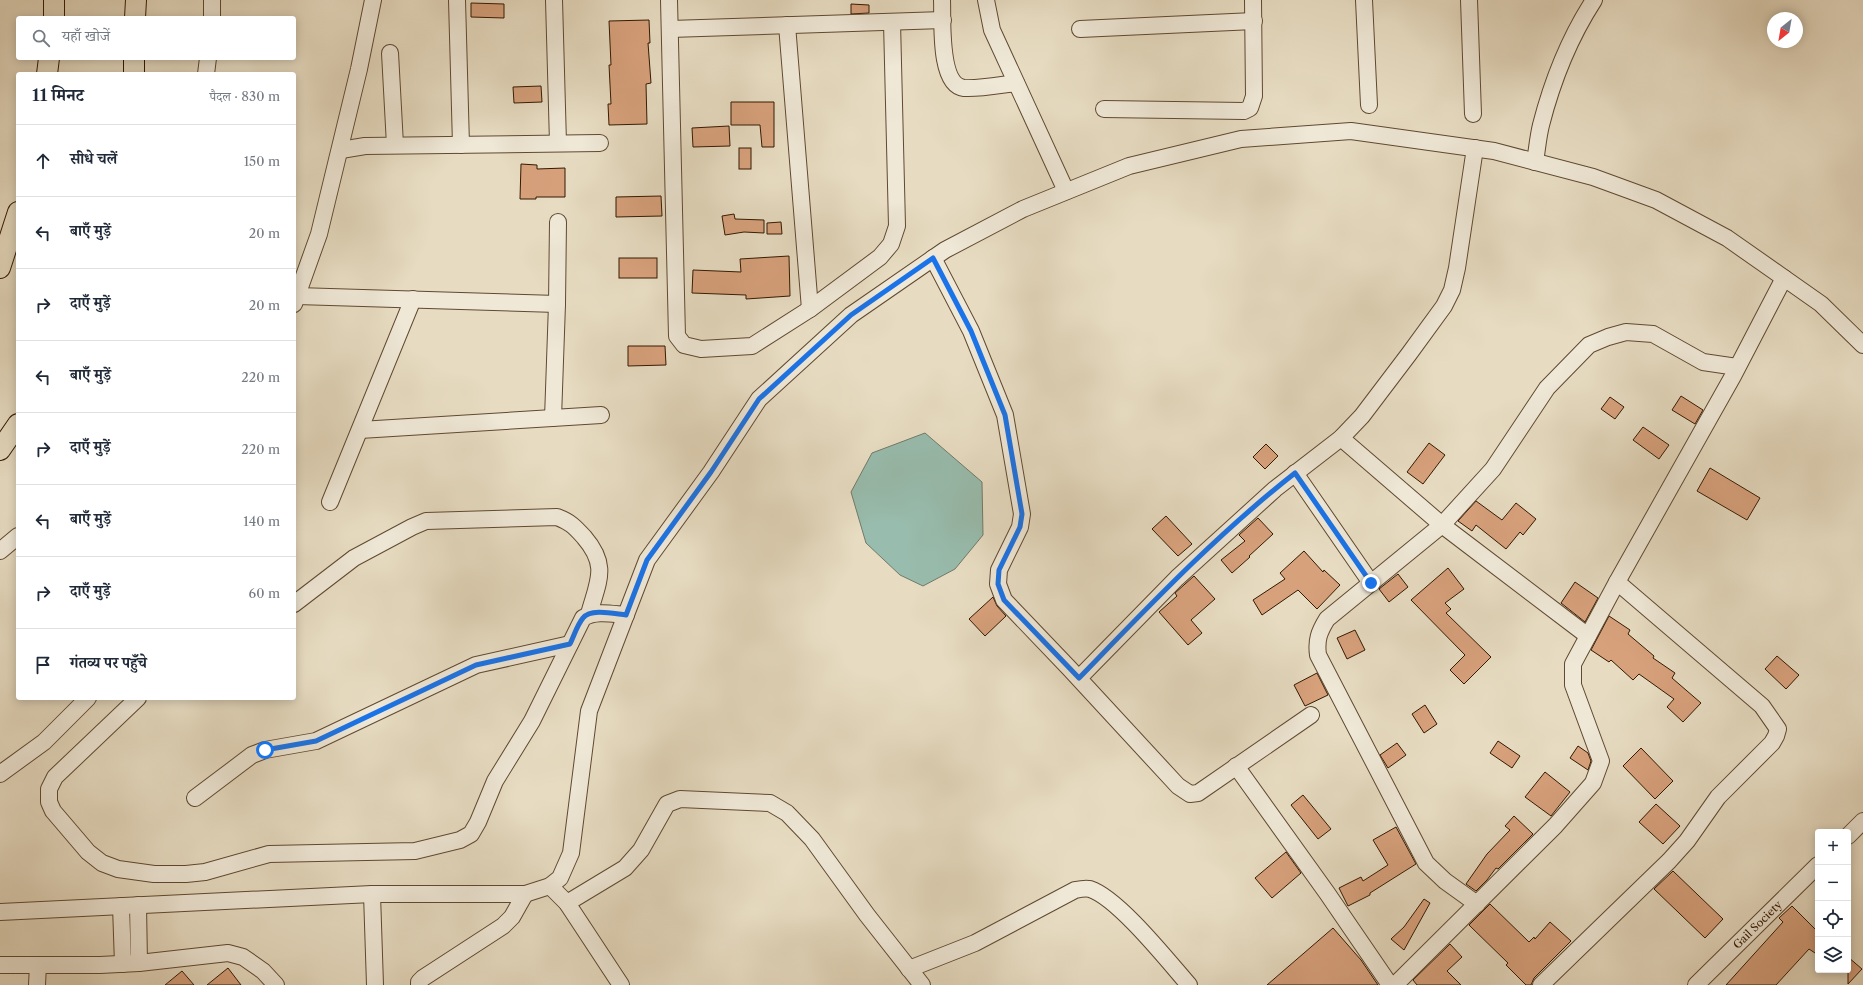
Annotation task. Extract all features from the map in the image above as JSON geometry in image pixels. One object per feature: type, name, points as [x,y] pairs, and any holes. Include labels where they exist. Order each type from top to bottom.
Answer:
[{"type":"main road","points":[[54,0],[54,16]]},
{"type":"main road","points":[[135,16],[136,0]]},
{"type":"main road","points":[[47,72],[49,60]]},
{"type":"main road","points":[[134,60],[134,72]]},
{"type":"main road","points":[[0,268],[7,251],[16,219]]},
{"type":"main road","points":[[0,450],[16,427]]},
{"type":"street","points":[[212,0],[212,16]]},
{"type":"street","points":[[296,297],[319,234],[341,150],[360,69],[373,0]]},
{"type":"street","points":[[457,0],[461,145]]},
{"type":"street","points":[[554,0],[558,143]]},
{"type":"street","points":[[669,0],[677,336],[684,345],[701,349],[752,346],[810,309],[880,256],[891,244],[897,226],[892,22]]},
{"type":"street","points":[[942,0],[945,66],[952,80],[962,88],[1016,84]]},
{"type":"street","points":[[986,0],[992,30],[1066,191]]},
{"type":"street","points":[[1104,109],[1244,111],[1250,108],[1254,96],[1253,0]]},
{"type":"street","points":[[1364,0],[1369,105]]},
{"type":"street","points":[[1469,0],[1473,114]]},
{"type":"street","points":[[1535,162],[1541,126],[1554,83],[1583,18],[1594,0]]},
{"type":"street","points":[[670,29],[943,20]]},
{"type":"street","points":[[1080,29],[1254,20]]},
{"type":"street","points":[[787,25],[810,309]]},
{"type":"street","points":[[390,53],[395,145]]},
{"type":"street","points":[[206,72],[208,60]]},
{"type":"street","points":[[0,912],[372,894],[525,894],[550,886],[560,878],[571,853],[589,710],[647,560],[711,472],[759,399],[851,315],[945,250],[1023,209],[1129,166],[1241,139],[1351,131],[1494,151],[1593,177],[1656,200],[1727,238],[1821,304],[1863,346]]},
{"type":"street","points":[[341,150],[365,146],[395,145],[600,143]]},
{"type":"street","points":[[1079,678],[1177,578],[1275,489],[1341,438],[1362,416],[1447,301],[1452,290],[1457,268],[1475,148]]},
{"type":"street","points":[[552,418],[557,304],[558,222]]},
{"type":"street","points":[[933,258],[971,331],[1005,415],[1022,514],[1020,527],[999,570],[998,584],[1004,600],[1079,678],[1178,786],[1190,794],[1198,793],[1311,715]]},
{"type":"street","points":[[1395,985],[1555,826],[1593,783],[1601,761],[1573,685],[1573,664],[1617,582],[1738,367],[1784,278]]},
{"type":"street","points":[[330,502],[413,299]]},
{"type":"street","points":[[296,300],[413,299],[557,304]]},
{"type":"street","points":[[1477,904],[1445,882],[1426,863],[1318,655],[1318,632],[1327,619],[1442,525],[1493,469],[1547,388],[1589,344],[1608,336],[1626,332],[1653,334],[1703,362],[1738,367]]},
{"type":"street","points":[[360,430],[601,415]]},
{"type":"street","points":[[1341,438],[1442,525],[1588,636]]},
{"type":"street","points":[[1295,473],[1371,583]]},
{"type":"street","points":[[296,602],[354,558],[412,527],[426,522],[557,517],[571,522],[596,553],[600,565],[600,574],[589,614]]},
{"type":"street","points":[[0,551],[16,538]]},
{"type":"street","points":[[1540,985],[1688,841],[1718,798],[1772,743],[1778,728],[1762,706],[1617,582]]},
{"type":"street","points":[[136,700],[55,778],[49,789],[49,802],[53,811],[88,852],[102,862],[118,869],[154,874],[186,874],[205,872],[269,854],[416,851],[460,840],[471,834],[478,822],[495,781],[532,721],[583,618],[589,614],[596,613],[626,615]]},
{"type":"street","points":[[195,798],[252,756],[265,750],[316,741],[476,665],[570,644]]},
{"type":"street","points":[[0,774],[44,742],[86,700]]},
{"type":"street","points":[[1236,766],[1327,893],[1390,985]]},
{"type":"street","points":[[568,903],[625,868],[641,850],[667,804],[680,799],[770,804],[787,813],[812,840],[867,915],[922,985]]},
{"type":"street","points":[[1851,833],[1863,822]]},
{"type":"street","name":"Gail Society","points":[[1696,985],[1815,869]]},
{"type":"street","points":[[550,886],[568,903],[621,985]]},
{"type":"street","points":[[909,969],[975,943],[1075,890],[1089,888],[1101,894],[1117,906],[1189,985]]},
{"type":"street","points":[[372,894],[375,985]]},
{"type":"street","points":[[420,985],[419,982],[423,978],[503,926],[512,917],[525,894]]},
{"type":"street","points":[[138,905],[139,963]]},
{"type":"street","points":[[121,906],[123,964]]},
{"type":"street","points":[[0,965],[123,964],[228,953],[243,957],[263,971],[276,985]]},
{"type":"street","points":[[37,985],[38,965]]},
{"type":"shaded area","points":[[925,433],[982,482],[983,535],[955,569],[923,586],[900,575],[866,543],[851,492],[872,453]]},
{"type":"building","points":[[471,3],[504,4],[504,18],[471,17]]},
{"type":"building","points":[[851,4],[869,5],[869,13],[851,14]]},
{"type":"building","points":[[649,20],[650,43],[648,43],[651,83],[646,84],[647,124],[609,125],[608,104],[611,104],[609,65],[611,65],[609,21]]},
{"type":"building","points":[[541,86],[542,102],[514,103],[513,87]]},
{"type":"building","points":[[731,102],[774,102],[774,147],[762,147],[760,125],[731,125]]},
{"type":"building","points":[[729,126],[730,146],[693,147],[692,128]]},
{"type":"building","points":[[739,148],[751,148],[751,169],[739,169]]},
{"type":"building","points":[[521,164],[537,165],[537,169],[565,168],[565,197],[536,197],[536,199],[520,199]]},
{"type":"building","points":[[661,196],[662,216],[616,217],[616,197]]},
{"type":"building","points":[[734,214],[735,219],[764,220],[764,233],[744,232],[725,235],[722,216]]},
{"type":"building","points":[[781,222],[782,234],[767,234],[767,223]]},
{"type":"building","points":[[789,256],[790,296],[746,299],[746,295],[692,293],[693,270],[741,272],[740,259]]},
{"type":"building","points":[[619,258],[657,258],[657,278],[619,278]]},
{"type":"building","points":[[628,346],[665,346],[666,365],[628,366]]},
{"type":"building","points":[[1681,396],[1703,410],[1695,424],[1672,410]]},
{"type":"building","points":[[1610,397],[1624,407],[1615,419],[1601,409]]},
{"type":"building","points":[[1643,427],[1669,445],[1659,459],[1633,440]]},
{"type":"building","points":[[1429,443],[1445,455],[1423,484],[1407,472]]},
{"type":"building","points":[[1266,444],[1278,456],[1265,469],[1253,457]]},
{"type":"building","points":[[1710,468],[1760,498],[1747,520],[1697,491]]},
{"type":"building","points":[[1476,501],[1502,520],[1516,503],[1536,519],[1523,535],[1520,532],[1506,549],[1476,525],[1472,531],[1458,521]]},
{"type":"building","points":[[1166,516],[1192,544],[1178,556],[1152,529]]},
{"type":"building","points":[[1258,518],[1273,534],[1232,573],[1221,560],[1245,541],[1239,535]]},
{"type":"building","points":[[1304,551],[1323,572],[1324,570],[1340,585],[1317,609],[1298,590],[1262,615],[1253,600],[1285,579],[1280,573]]},
{"type":"building","points":[[1448,568],[1464,589],[1445,603],[1451,609],[1446,613],[1491,657],[1464,684],[1450,670],[1465,655],[1411,600]]},
{"type":"building","points":[[1398,574],[1408,587],[1389,602],[1379,589]]},
{"type":"building","points":[[1194,576],[1215,599],[1191,620],[1202,633],[1188,645],[1159,612],[1177,596],[1175,593]]},
{"type":"building","points":[[1575,582],[1598,598],[1585,622],[1561,603]]},
{"type":"building","points":[[993,597],[997,606],[1006,616],[985,636],[969,619]]},
{"type":"building","points":[[1609,616],[1630,630],[1628,634],[1654,656],[1653,658],[1675,673],[1672,678],[1701,703],[1683,722],[1667,707],[1674,699],[1639,674],[1633,680],[1611,660],[1609,662],[1591,650]]},
{"type":"building","points":[[1355,630],[1365,650],[1347,659],[1337,638]]},
{"type":"building","points":[[1777,656],[1799,675],[1786,689],[1765,669]]},
{"type":"building","points":[[1317,673],[1328,695],[1305,706],[1294,685]]},
{"type":"building","points":[[1425,705],[1437,724],[1424,733],[1412,714]]},
{"type":"building","points":[[1498,741],[1520,756],[1512,768],[1490,753]]},
{"type":"building","points":[[1397,743],[1406,755],[1388,768],[1380,755]]},
{"type":"building","points":[[1578,746],[1588,753],[1591,761],[1588,770],[1570,758]]},
{"type":"building","points":[[1641,748],[1673,781],[1655,799],[1623,766]]},
{"type":"building","points":[[1545,772],[1570,792],[1551,816],[1525,797]]},
{"type":"building","points":[[1303,795],[1331,829],[1318,839],[1291,805]]},
{"type":"building","points":[[1656,804],[1680,826],[1663,844],[1639,822]]},
{"type":"building","points":[[1514,816],[1533,834],[1498,869],[1496,868],[1476,891],[1466,884],[1487,854],[1510,830],[1505,826]]},
{"type":"building","points":[[1396,827],[1416,864],[1370,893],[1370,895],[1348,906],[1339,888],[1361,877],[1363,881],[1388,865],[1373,840]]},
{"type":"building","points":[[1286,852],[1301,873],[1272,898],[1255,878]]},
{"type":"building","points":[[1673,871],[1723,919],[1705,938],[1654,889]]},
{"type":"building","points":[[1424,899],[1430,903],[1404,950],[1391,939],[1404,927]]},
{"type":"building","points":[[1490,904],[1529,942],[1534,937],[1535,939],[1550,922],[1571,941],[1534,978],[1531,985],[1526,985],[1506,965],[1508,963],[1469,925]]},
{"type":"building","points":[[1792,906],[1815,929],[1815,953],[1809,949],[1776,985],[1726,985],[1783,922],[1779,918]]},
{"type":"building","points":[[1333,928],[1361,960],[1378,985],[1267,985]]},
{"type":"building","points":[[1450,944],[1462,957],[1447,971],[1461,985],[1417,985],[1413,980]]},
{"type":"building","points":[[1851,960],[1862,969],[1848,984],[1848,973],[1851,973]]},
{"type":"building","points":[[228,968],[241,985],[207,985]]},
{"type":"building","points":[[182,971],[194,985],[165,985]]},
{"type":"route","points":[[265,750],[316,741],[330,733],[408,698],[476,665],[570,644],[583,618],[589,614],[626,615],[647,560],[711,472],[759,399],[851,315],[933,258],[971,331],[1005,415],[1022,514],[1020,527],[1008,548],[999,570],[998,584],[1004,600],[1079,678],[1177,578],[1275,489],[1295,473],[1371,583]]}]
